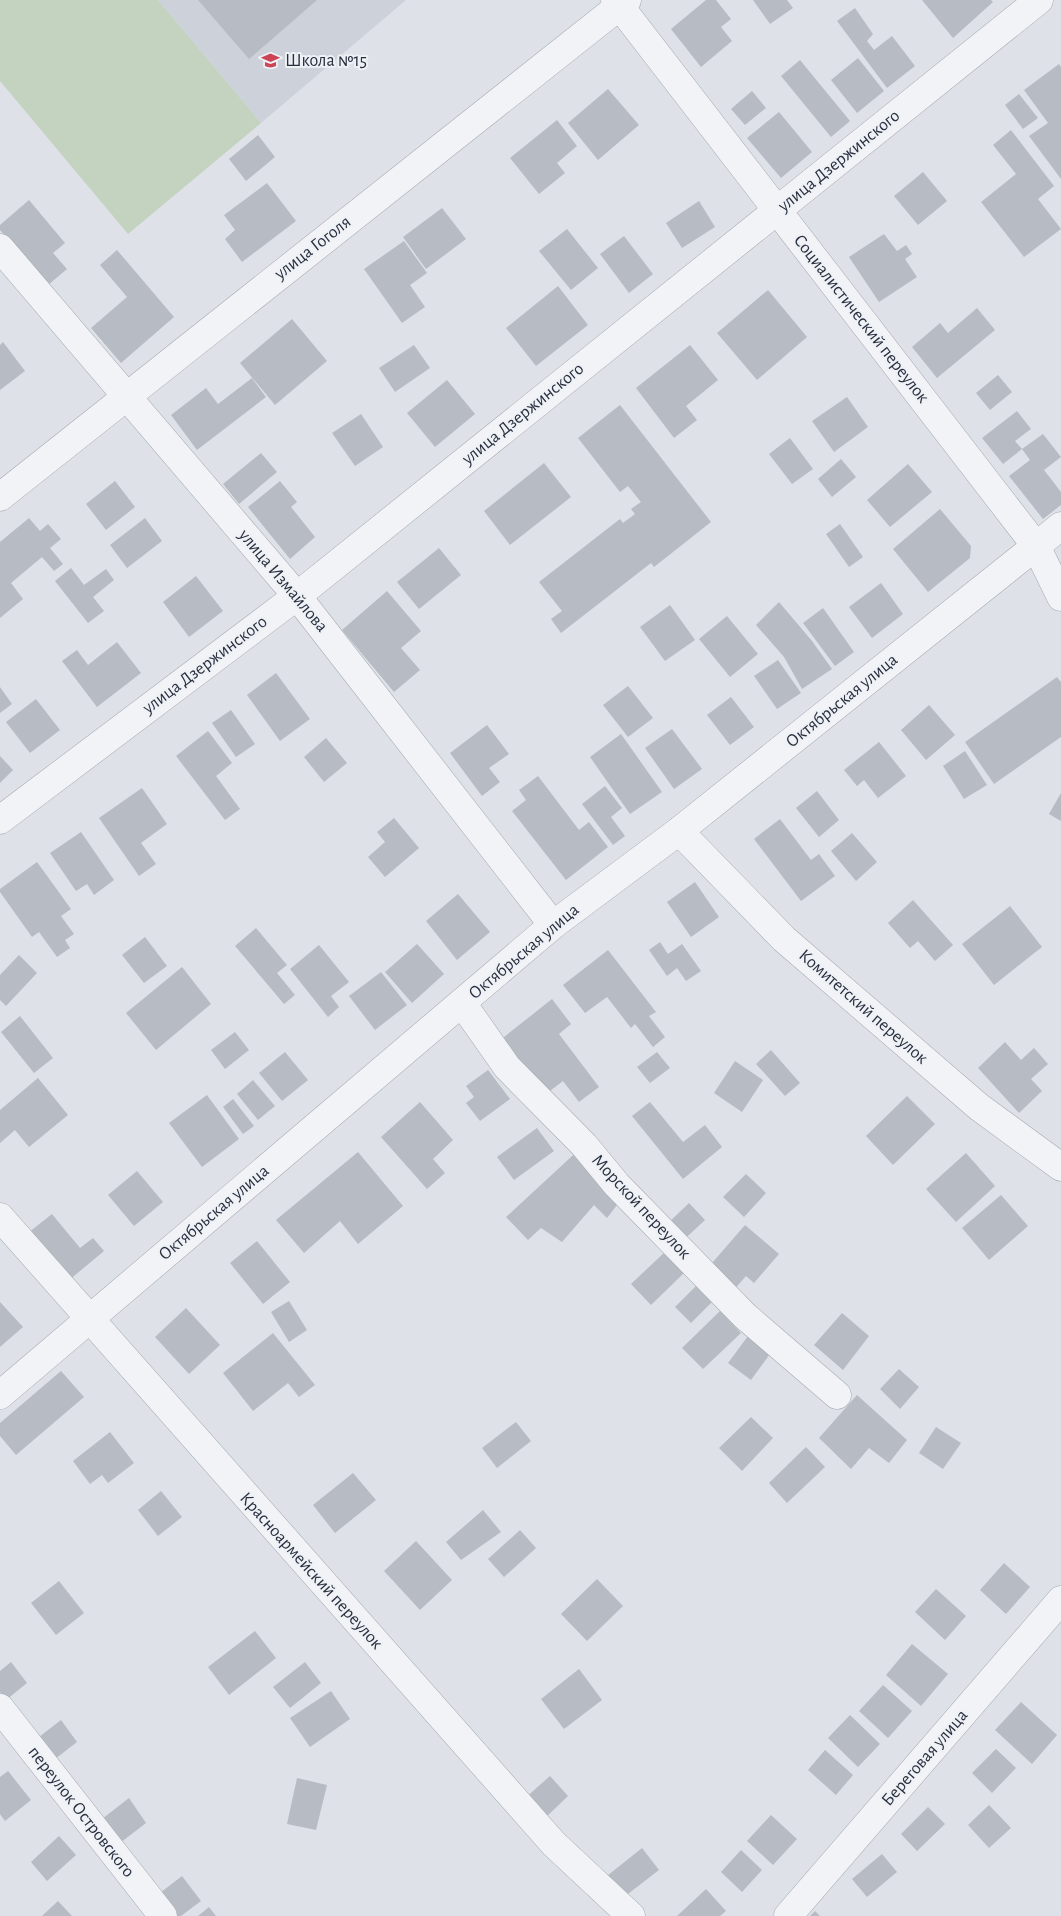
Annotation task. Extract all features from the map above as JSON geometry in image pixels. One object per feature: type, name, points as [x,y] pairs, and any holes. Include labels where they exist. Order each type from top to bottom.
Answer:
[{"type":"street","name":"улица Дзержинского","points":[[0,820],[297,596],[1039,0]]},
{"type":"street","name":"Социалистический переулок","points":[[620,2],[777,210],[1036,546],[1061,597]]},
{"type":"street","name":"улица Гоголя","points":[[0,497],[620,2]]},
{"type":"street","name":"улица Измайлова","points":[[0,248],[297,596],[553,925]]},
{"type":"street","name":"Октябрьская улица","points":[[0,1395],[88,1318],[553,925],[679,831],[1061,526]]},
{"type":"street","name":"Комитетский переулок","points":[[679,831],[792,946],[978,1107],[1061,1167]]},
{"type":"street","name":"Морской переулок","points":[[462,1003],[507,1067],[584,1145],[617,1185],[745,1316],[837,1395]]},
{"type":"street","name":"Красноармейский переулок","points":[[0,1217],[554,1844],[631,1916]]},
{"type":"street","name":"Береговая улица","points":[[788,1916],[1061,1600]]},
{"type":"street","name":"переулок Островского","points":[[0,1708],[163,1916]]},
{"type":"shaded area","name":"Школа №15","points":[[158,0],[406,0],[261,123]]},
{"type":"green space","points":[[0,0],[158,0],[261,123],[128,234],[0,81]]},
{"type":"building","points":[[198,0],[317,0],[249,59]]},
{"type":"building","points":[[706,0],[716,0],[731,19],[721,27],[732,41],[701,67],[671,29]]},
{"type":"building","points":[[753,0],[787,0],[793,8],[770,24]]},
{"type":"building","points":[[922,0],[991,0],[993,2],[953,38]]},
{"type":"building","points":[[855,8],[873,34],[867,41],[874,50],[892,36],[915,66],[887,88],[837,21]]},
{"type":"building","points":[[858,58],[884,91],[857,113],[831,80]]},
{"type":"building","points":[[800,60],[850,121],[831,137],[781,76]]},
{"type":"building","points":[[1059,64],[1061,67],[1061,179],[1029,136],[1048,123],[1024,90]]},
{"type":"building","points":[[608,89],[639,125],[598,160],[568,123]]},
{"type":"building","points":[[752,91],[766,108],[745,125],[731,109]]},
{"type":"building","points":[[1019,94],[1038,118],[1023,129],[1005,105]]},
{"type":"building","points":[[779,112],[812,152],[781,178],[747,138]]},
{"type":"building","points":[[557,120],[577,146],[557,163],[565,173],[539,194],[510,158]]},
{"type":"building","points":[[1011,130],[1054,186],[1038,199],[1061,229],[1024,257],[981,202],[1016,174],[993,145]]},
{"type":"building","points":[[258,135],[275,157],[246,181],[229,159]]},
{"type":"building","points":[[923,172],[947,201],[918,225],[894,196]]},
{"type":"building","points":[[267,183],[296,221],[242,262],[225,239],[235,230],[224,215]]},
{"type":"building","points":[[29,200],[65,243],[53,253],[67,269],[48,285],[0,230],[0,225]]},
{"type":"building","points":[[699,201],[715,227],[682,248],[666,223]]},
{"type":"building","points":[[442,208],[466,239],[426,269],[403,237]]},
{"type":"building","points":[[567,229],[598,268],[571,290],[539,251]]},
{"type":"building","points":[[884,234],[897,251],[906,245],[912,254],[905,259],[917,277],[879,302],[849,257]]},
{"type":"building","points":[[624,236],[653,274],[629,293],[600,254]]},
{"type":"building","points":[[404,241],[427,273],[410,285],[425,307],[402,323],[364,269]]},
{"type":"building","points":[[117,250],[174,317],[121,363],[91,328],[127,297],[100,265]]},
{"type":"building","points":[[558,286],[588,325],[536,366],[506,328]]},
{"type":"building","points":[[768,290],[807,337],[757,380],[717,333]]},
{"type":"building","points":[[977,308],[995,330],[937,378],[912,347],[940,323],[948,333]]},
{"type":"building","points":[[292,319],[327,361],[275,405],[240,363]]},
{"type":"building","points":[[3,342],[25,371],[0,390],[0,345]]},
{"type":"building","points":[[414,345],[430,368],[395,392],[379,368]]},
{"type":"building","points":[[690,345],[718,380],[686,406],[697,420],[674,438],[636,388]]},
{"type":"building","points":[[998,375],[1012,392],[990,410],[976,393]]},
{"type":"building","points":[[252,378],[266,397],[197,450],[171,415],[206,388],[218,404]]},
{"type":"building","points":[[447,380],[475,414],[435,447],[407,413]]},
{"type":"building","points":[[847,397],[868,427],[834,452],[812,421]]},
{"type":"building","points":[[620,405],[711,522],[654,567],[651,563],[561,633],[551,619],[562,611],[539,582],[620,519],[623,523],[635,514],[631,509],[641,502],[628,486],[620,492],[578,438]]},
{"type":"building","points":[[1017,411],[1031,429],[1015,441],[1022,449],[1003,464],[982,438]]},
{"type":"building","points":[[361,414],[383,447],[355,466],[332,433]]},
{"type":"building","points":[[1043,434],[1061,457],[1044,470],[1061,492],[1061,505],[1043,519],[1009,476],[1030,460],[1022,449]]},
{"type":"building","points":[[790,438],[813,469],[792,484],[769,454]]},
{"type":"building","points":[[261,453],[277,472],[239,504],[223,484]]},
{"type":"building","points":[[841,459],[856,477],[832,497],[818,479]]},
{"type":"building","points":[[544,463],[571,497],[510,545],[484,511]]},
{"type":"building","points":[[908,464],[932,492],[890,527],[867,500]]},
{"type":"building","points":[[115,481],[135,507],[106,530],[86,504]]},
{"type":"building","points":[[280,481],[297,502],[291,507],[315,537],[290,559],[248,507]]},
{"type":"building","points":[[940,509],[971,546],[970,558],[928,592],[893,549]]},
{"type":"building","points":[[29,518],[40,531],[48,524],[61,539],[50,548],[63,564],[54,571],[42,557],[11,583],[23,599],[0,618],[0,542]]},
{"type":"building","points":[[145,518],[162,541],[127,568],[110,545]]},
{"type":"building","points":[[840,524],[863,557],[849,567],[826,534]]},
{"type":"building","points":[[439,548],[461,575],[419,609],[397,582]]},
{"type":"building","points":[[71,568],[84,585],[106,569],[114,580],[93,597],[104,611],[88,623],[55,581]]},
{"type":"building","points":[[196,576],[223,611],[189,637],[163,602]]},
{"type":"building","points":[[881,583],[903,614],[872,638],[849,607]]},
{"type":"building","points":[[387,591],[421,631],[401,648],[420,670],[394,692],[342,630]]},
{"type":"building","points":[[779,602],[812,641],[832,669],[802,689],[784,657],[756,625]]},
{"type":"building","points":[[670,605],[695,640],[665,661],[640,627]]},
{"type":"building","points":[[823,608],[854,652],[835,666],[803,623]]},
{"type":"building","points":[[727,616],[758,654],[730,677],[699,639]]},
{"type":"building","points":[[117,642],[141,673],[97,707],[62,661],[77,650],[88,665]]},
{"type":"building","points":[[778,660],[801,693],[777,709],[754,676]]},
{"type":"building","points":[[276,673],[310,719],[280,741],[247,695]]},
{"type":"building","points":[[1057,677],[1061,682],[1061,737],[994,784],[965,742]]},
{"type":"building","points":[[628,686],[653,718],[628,737],[603,705]]},
{"type":"building","points":[[0,687],[12,704],[0,713]]},
{"type":"building","points":[[731,697],[754,727],[730,745],[707,715]]},
{"type":"building","points":[[36,699],[60,730],[30,753],[6,722]]},
{"type":"building","points":[[929,705],[955,735],[926,760],[901,730]]},
{"type":"building","points":[[231,710],[255,744],[236,757],[212,723]]},
{"type":"building","points":[[487,725],[509,754],[489,768],[500,782],[482,796],[450,753]]},
{"type":"building","points":[[672,729],[702,769],[674,789],[645,748]]},
{"type":"building","points":[[208,731],[232,763],[216,776],[240,809],[225,820],[176,756]]},
{"type":"building","points":[[621,734],[662,792],[630,814],[590,757]]},
{"type":"building","points":[[326,738],[347,763],[324,782],[304,757]]},
{"type":"building","points":[[879,742],[906,776],[878,798],[864,780],[857,786],[844,770]]},
{"type":"building","points":[[965,751],[987,785],[964,799],[943,766]]},
{"type":"building","points":[[0,756],[13,770],[0,783]]},
{"type":"building","points":[[538,776],[579,830],[589,822],[608,847],[566,880],[512,811],[526,800],[519,790]]},
{"type":"building","points":[[605,786],[622,808],[611,817],[625,836],[613,845],[582,804]]},
{"type":"building","points":[[142,788],[167,824],[141,843],[156,864],[139,876],[99,818]]},
{"type":"building","points":[[817,791],[839,820],[819,837],[796,808]]},
{"type":"building","points":[[1061,793],[1061,821],[1049,814]]},
{"type":"building","points":[[394,818],[419,848],[385,877],[368,857],[385,842],[377,832]]},
{"type":"building","points":[[780,819],[811,860],[819,854],[835,876],[801,901],[754,839]]},
{"type":"building","points":[[81,832],[114,880],[94,895],[87,884],[76,891],[50,853]]},
{"type":"building","points":[[852,833],[877,862],[856,881],[831,851]]},
{"type":"building","points":[[37,862],[71,909],[61,916],[74,934],[65,940],[70,948],[57,957],[39,932],[32,937],[0,892],[0,889]]},
{"type":"building","points":[[695,882],[719,917],[691,937],[667,902]]},
{"type":"building","points":[[458,894],[490,932],[457,960],[426,921]]},
{"type":"building","points":[[913,900],[953,945],[935,961],[918,941],[910,948],[888,923]]},
{"type":"building","points":[[1010,906],[1042,947],[994,985],[962,944]]},
{"type":"building","points":[[256,928],[287,965],[277,973],[295,995],[284,1004],[235,946]]},
{"type":"building","points":[[145,937],[167,966],[144,983],[122,955]]},
{"type":"building","points":[[660,942],[668,954],[682,944],[701,971],[686,981],[677,968],[667,976],[649,950]]},
{"type":"building","points":[[417,944],[444,974],[412,1003],[385,972]]},
{"type":"building","points":[[319,945],[349,982],[331,996],[339,1007],[328,1017],[290,969]]},
{"type":"building","points":[[608,950],[656,1012],[649,1016],[665,1037],[653,1047],[635,1024],[631,1028],[607,997],[585,1013],[563,985]]},
{"type":"building","points":[[19,955],[37,973],[6,1006],[0,1000],[0,975]]},
{"type":"building","points":[[182,967],[211,1004],[156,1050],[126,1013]]},
{"type":"building","points":[[381,972],[407,1005],[375,1030],[349,996]]},
{"type":"building","points":[[552,999],[571,1024],[559,1034],[599,1087],[579,1102],[563,1081],[542,1097],[499,1041]]},
{"type":"building","points":[[20,1016],[53,1058],[34,1073],[1,1032]]},
{"type":"building","points":[[235,1032],[249,1050],[225,1069],[211,1050]]},
{"type":"building","points":[[1005,1042],[1021,1060],[1034,1048],[1048,1064],[1031,1079],[1042,1091],[1019,1113],[978,1068]]},
{"type":"building","points":[[771,1050],[800,1083],[785,1096],[756,1064]]},
{"type":"building","points":[[285,1052],[308,1080],[282,1101],[259,1073]]},
{"type":"building","points":[[657,1052],[670,1068],[650,1083],[637,1067]]},
{"type":"building","points":[[735,1061],[763,1080],[742,1112],[714,1093]]},
{"type":"building","points":[[488,1070],[510,1099],[480,1121],[466,1103],[474,1097],[466,1086]]},
{"type":"building","points":[[38,1078],[68,1115],[29,1147],[15,1130],[0,1143],[0,1110]]},
{"type":"building","points":[[253,1080],[275,1106],[258,1120],[237,1094]]},
{"type":"building","points":[[207,1095],[239,1139],[202,1167],[169,1123]]},
{"type":"building","points":[[907,1096],[935,1124],[893,1165],[866,1136]]},
{"type":"building","points":[[233,1099],[254,1126],[243,1134],[223,1107]]},
{"type":"building","points":[[420,1102],[453,1140],[433,1159],[445,1173],[427,1189],[381,1137]]},
{"type":"building","points":[[650,1102],[683,1142],[705,1125],[722,1147],[683,1179],[632,1116]]},
{"type":"building","points":[[537,1128],[554,1151],[514,1180],[497,1157]]},
{"type":"building","points":[[584,1145],[624,1196],[607,1218],[594,1205],[562,1242],[541,1228],[528,1240],[506,1217]]},
{"type":"building","points":[[358,1152],[403,1206],[358,1244],[340,1221],[304,1253],[276,1220]]},
{"type":"building","points":[[966,1153],[995,1186],[956,1222],[926,1189]]},
{"type":"building","points":[[137,1171],[163,1202],[134,1226],[108,1195]]},
{"type":"building","points":[[746,1174],[766,1193],[744,1217],[723,1197]]},
{"type":"building","points":[[1001,1195],[1028,1226],[989,1260],[962,1228]]},
{"type":"building","points":[[689,1203],[705,1220],[677,1246],[662,1229]]},
{"type":"building","points":[[52,1214],[80,1248],[93,1238],[104,1251],[68,1281],[28,1233]]},
{"type":"building","points":[[745,1225],[779,1254],[754,1283],[746,1276],[732,1292],[706,1270]]},
{"type":"building","points":[[257,1241],[290,1282],[263,1304],[230,1263]]},
{"type":"building","points":[[666,1251],[685,1272],[651,1305],[631,1284]]},
{"type":"building","points":[[698,1284],[714,1300],[691,1323],[675,1307]]},
{"type":"building","points":[[289,1301],[307,1330],[289,1342],[271,1312]]},
{"type":"building","points":[[0,1302],[23,1327],[0,1347]]},
{"type":"building","points":[[186,1308],[220,1345],[189,1374],[155,1337]]},
{"type":"building","points":[[720,1311],[741,1333],[703,1369],[682,1348]]},
{"type":"building","points":[[842,1313],[869,1336],[843,1370],[814,1345]]},
{"type":"building","points":[[273,1333],[315,1385],[299,1397],[288,1383],[253,1411],[223,1373]]},
{"type":"building","points":[[748,1336],[770,1354],[751,1380],[728,1363]]},
{"type":"building","points":[[899,1369],[919,1387],[900,1409],[880,1389]]},
{"type":"building","points":[[61,1371],[84,1397],[16,1455],[0,1436],[0,1423]]},
{"type":"building","points":[[857,1395],[907,1440],[889,1463],[869,1448],[851,1469],[819,1438]]},
{"type":"building","points":[[751,1417],[773,1438],[742,1471],[719,1448]]},
{"type":"building","points":[[516,1422],[531,1441],[497,1468],[482,1448]]},
{"type":"building","points":[[936,1427],[961,1443],[943,1469],[919,1453]]},
{"type":"building","points":[[110,1432],[134,1463],[108,1483],[102,1475],[90,1484],[73,1461]]},
{"type":"building","points":[[806,1447],[825,1467],[787,1503],[769,1483]]},
{"type":"building","points":[[353,1473],[376,1500],[335,1533],[313,1505]]},
{"type":"building","points":[[161,1491],[182,1517],[158,1536],[138,1510]]},
{"type":"building","points":[[483,1510],[501,1532],[461,1560],[446,1542]]},
{"type":"building","points":[[520,1530],[536,1548],[504,1577],[488,1559]]},
{"type":"building","points":[[416,1541],[452,1580],[420,1610],[384,1571]]},
{"type":"building","points":[[1004,1563],[1030,1587],[1006,1614],[980,1590]]},
{"type":"building","points":[[597,1579],[623,1606],[587,1641],[561,1614]]},
{"type":"building","points":[[59,1581],[84,1613],[56,1635],[31,1603]]},
{"type":"building","points":[[936,1589],[966,1616],[945,1640],[915,1612]]},
{"type":"building","points":[[255,1631],[276,1658],[229,1695],[208,1667]]},
{"type":"building","points":[[912,1644],[948,1674],[921,1706],[886,1675]]},
{"type":"building","points":[[11,1662],[27,1683],[6,1700],[0,1692],[0,1671]]},
{"type":"building","points":[[305,1662],[321,1683],[290,1708],[273,1687]]},
{"type":"building","points":[[579,1669],[602,1700],[564,1729],[541,1699]]},
{"type":"building","points":[[883,1685],[912,1711],[888,1738],[859,1711]]},
{"type":"building","points":[[331,1691],[350,1719],[310,1747],[290,1718]]},
{"type":"building","points":[[1021,1702],[1057,1735],[1032,1764],[995,1730]]},
{"type":"building","points":[[850,1715],[880,1744],[858,1767],[828,1738]]},
{"type":"building","points":[[61,1720],[77,1742],[55,1759],[39,1737]]},
{"type":"building","points":[[996,1749],[1016,1768],[992,1793],[972,1773]]},
{"type":"building","points":[[825,1750],[853,1775],[836,1795],[808,1770]]},
{"type":"building","points":[[8,1771],[31,1800],[5,1821],[0,1814],[0,1777]]},
{"type":"building","points":[[550,1776],[568,1796],[542,1821],[524,1799]]},
{"type":"building","points":[[297,1778],[327,1785],[316,1830],[287,1824]]},
{"type":"building","points":[[129,1798],[146,1823],[120,1843],[102,1819]]},
{"type":"building","points":[[989,1805],[1011,1828],[989,1848],[968,1825]]},
{"type":"building","points":[[928,1807],[945,1824],[917,1851],[901,1834]]},
{"type":"building","points":[[771,1815],[797,1839],[773,1865],[747,1841]]},
{"type":"building","points":[[59,1836],[76,1855],[47,1881],[31,1862]]},
{"type":"building","points":[[642,1848],[659,1870],[624,1897],[607,1876]]},
{"type":"building","points":[[741,1850],[762,1870],[742,1892],[721,1872]]},
{"type":"building","points":[[882,1854],[897,1872],[867,1897],[852,1879]]},
{"type":"building","points":[[182,1876],[201,1901],[181,1916],[171,1916],[156,1896]]},
{"type":"building","points":[[706,1889],[726,1911],[720,1916],[677,1916]]},
{"type":"building","points":[[58,1901],[72,1916],[42,1916]]},
{"type":"building","points":[[209,1907],[216,1916],[198,1916]]},
{"type":"building","points":[[815,1911],[820,1916],[810,1916]]},
{"type":"place","name":"Школа №15","points":[[271,61]]}]
